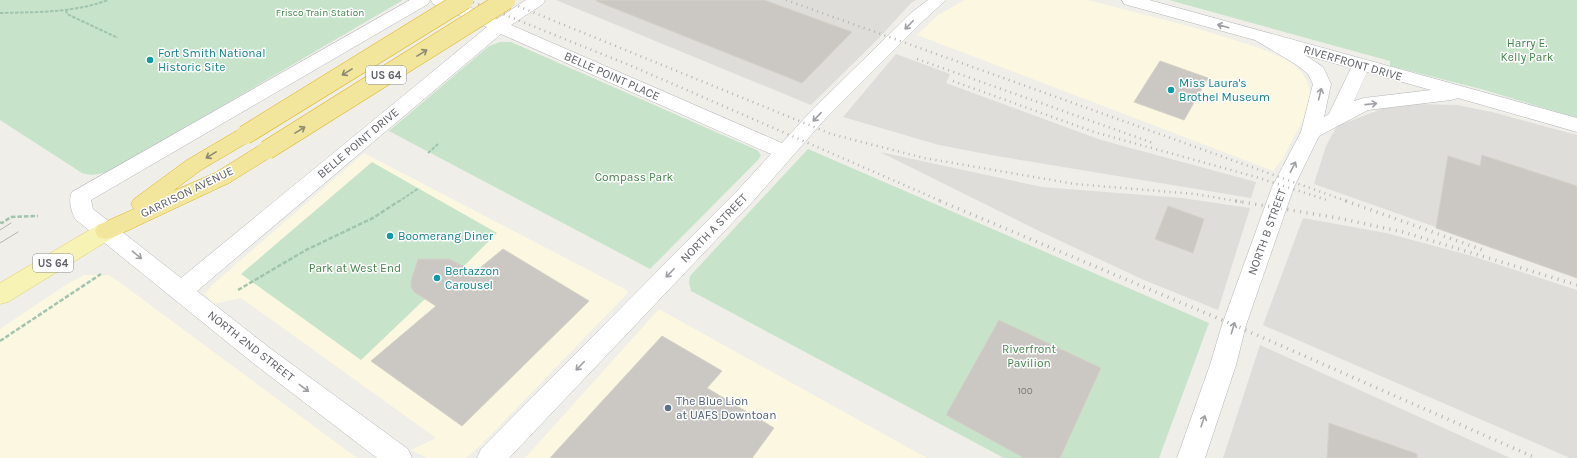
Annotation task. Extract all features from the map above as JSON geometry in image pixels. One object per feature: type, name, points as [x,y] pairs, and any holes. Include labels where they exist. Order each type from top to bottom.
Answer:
[{"type":"highway","name":"GARRISON AVENUE","points":[[106,231],[194,165],[464,0]]},
{"type":"highway","name":"GARRISON AVENUE","points":[[106,231],[222,178],[506,0]]},
{"type":"main road","name":"GARRISON AVENUE","points":[[0,295],[106,231]]},
{"type":"street","name":"NORTH 2ND STREET","points":[[398,458],[262,356],[83,213],[80,197],[422,0]]},
{"type":"street","name":"BELLE POINT PLACE","points":[[439,0],[785,152]]},
{"type":"street","name":"BELLE POINT DRIVE","points":[[181,291],[499,26],[537,0]]},
{"type":"street","name":"NORTH A STREET","points":[[491,458],[746,195],[819,114],[917,16],[938,0]]},
{"type":"street","name":"RIVERFRONT DRIVE","points":[[1130,0],[1577,125]]},
{"type":"street","name":"NORTH B STREET","points":[[1190,458],[1223,365],[1234,325],[1283,187],[1311,132],[1322,84],[1316,71],[1303,61],[1261,37]]},
{"type":"street","points":[[1337,118],[1361,65]]},
{"type":"street","points":[[1311,132],[1364,104],[1460,93]]},
{"type":"path","points":[[0,13],[66,10],[94,5],[108,0]]},
{"type":"path","points":[[66,10],[68,14],[118,38]]},
{"type":"path","points":[[428,153],[438,144]]},
{"type":"path","points":[[238,290],[306,250],[373,218],[419,188]]},
{"type":"path","points":[[1,223],[11,217],[38,216]]},
{"type":"path","points":[[0,341],[101,274]]},
{"type":"shaded area","points":[[556,0],[916,0],[910,4],[879,38],[811,105]]},
{"type":"shaded area","points":[[965,0],[1088,0],[1192,27],[1257,47],[1286,59],[1301,71],[1307,80],[1311,95],[1302,122],[1283,158],[1273,171],[917,35],[938,15]]},
{"type":"shaded area","points":[[896,54],[950,74],[946,83],[1101,140],[1256,182],[1251,198],[939,145],[843,117]]},
{"type":"shaded area","points":[[1417,104],[1457,105],[1492,112],[1577,135],[1577,277],[1314,184],[1326,146],[1337,126],[1389,106]]},
{"type":"shaded area","points":[[880,152],[1042,187],[1182,198],[1250,208],[1218,310],[1144,280],[1037,230]]},
{"type":"shaded area","points":[[364,153],[627,290],[627,294],[480,446],[466,458],[427,458],[411,450],[436,438],[241,298],[213,304],[205,294],[212,285]]},
{"type":"shaded area","points":[[1303,218],[1386,233],[1472,256],[1577,290],[1577,458],[1570,458],[1263,325]]},
{"type":"shaded area","points":[[84,275],[109,275],[118,281],[357,458],[0,458],[0,329],[64,286]]},
{"type":"shaded area","points":[[659,309],[927,458],[525,458]]},
{"type":"shaded area","points":[[1260,345],[1510,458],[1223,458]]},
{"type":"green space","name":"Fort Smith National Historic Site","points":[[0,0],[403,0],[116,168],[103,173],[91,175],[82,173],[0,120]]},
{"type":"green space","name":"Harry E. Kelly Park","points":[[1169,0],[1577,0],[1577,118],[1481,89],[1390,66],[1390,61]]},
{"type":"green space","name":"Compass Park","points":[[500,42],[511,42],[757,150],[761,155],[758,160],[650,269],[389,131],[489,46]]},
{"type":"green space","name":"Riverfront Pavilion","points":[[808,149],[1209,323],[1159,458],[1004,458],[691,291],[689,283],[690,276]]},
{"type":"green space","name":"Park at West End","points":[[372,162],[497,233],[443,287],[427,297],[361,360],[241,274]]},
{"type":"building","points":[[764,0],[852,32],[802,83],[596,1]]},
{"type":"building","name":"Miss Laura's Brothel Museum","points":[[1160,61],[1208,78],[1184,120],[1134,102]]},
{"type":"building","points":[[1482,155],[1577,186],[1577,278],[1436,228],[1448,156],[1480,166]]},
{"type":"building","points":[[1168,206],[1204,219],[1193,253],[1155,239]]},
{"type":"building","points":[[503,249],[589,301],[462,426],[371,361],[436,306],[414,292],[411,287],[411,281],[418,259],[449,259],[475,272]]},
{"type":"building","name":"Riverfront Pavilion","points":[[999,320],[1101,368],[1060,458],[1024,458],[946,415]]},
{"type":"building","name":"The Blue Lion at UAFS Downtoan","points":[[662,336],[722,371],[707,388],[774,428],[752,458],[550,458]]},
{"type":"building","points":[[1329,423],[1417,454],[1417,458],[1327,458]]},
{"type":"tram line","points":[[0,230],[11,223]]},
{"type":"tram line","points":[[0,243],[18,232]]},
{"type":"railway","points":[[468,0],[634,67],[943,202]]},
{"type":"railway","points":[[503,0],[831,134],[924,158],[1075,184],[1195,194],[1242,202]]},
{"type":"railway","points":[[786,0],[1349,202]]},
{"type":"railway","points":[[917,59],[1153,143]]},
{"type":"railway","points":[[953,81],[1094,132],[1256,177],[1330,201]]},
{"type":"railway","points":[[940,201],[1234,325],[1536,458]]},
{"type":"railway","points":[[1236,201],[1242,202]]},
{"type":"railway","points":[[1346,201],[1483,250]]},
{"type":"railway","points":[[1242,202],[1338,218],[1403,232],[1577,285]]},
{"type":"place","name":"Fort Smith National Historic Site","points":[[150,60]]},
{"type":"place","name":"Miss Laura's Brothel Museum","points":[[1171,90]]},
{"type":"place","name":"Boomerang Diner","points":[[390,236]]},
{"type":"place","name":"Bertazzon Carousel","points":[[437,278]]},
{"type":"place","name":"The Blue Lion at UAFS Downtoan","points":[[668,408]]},
{"type":"park label","name":"Frisco Train Station","points":[[320,13]]}]
